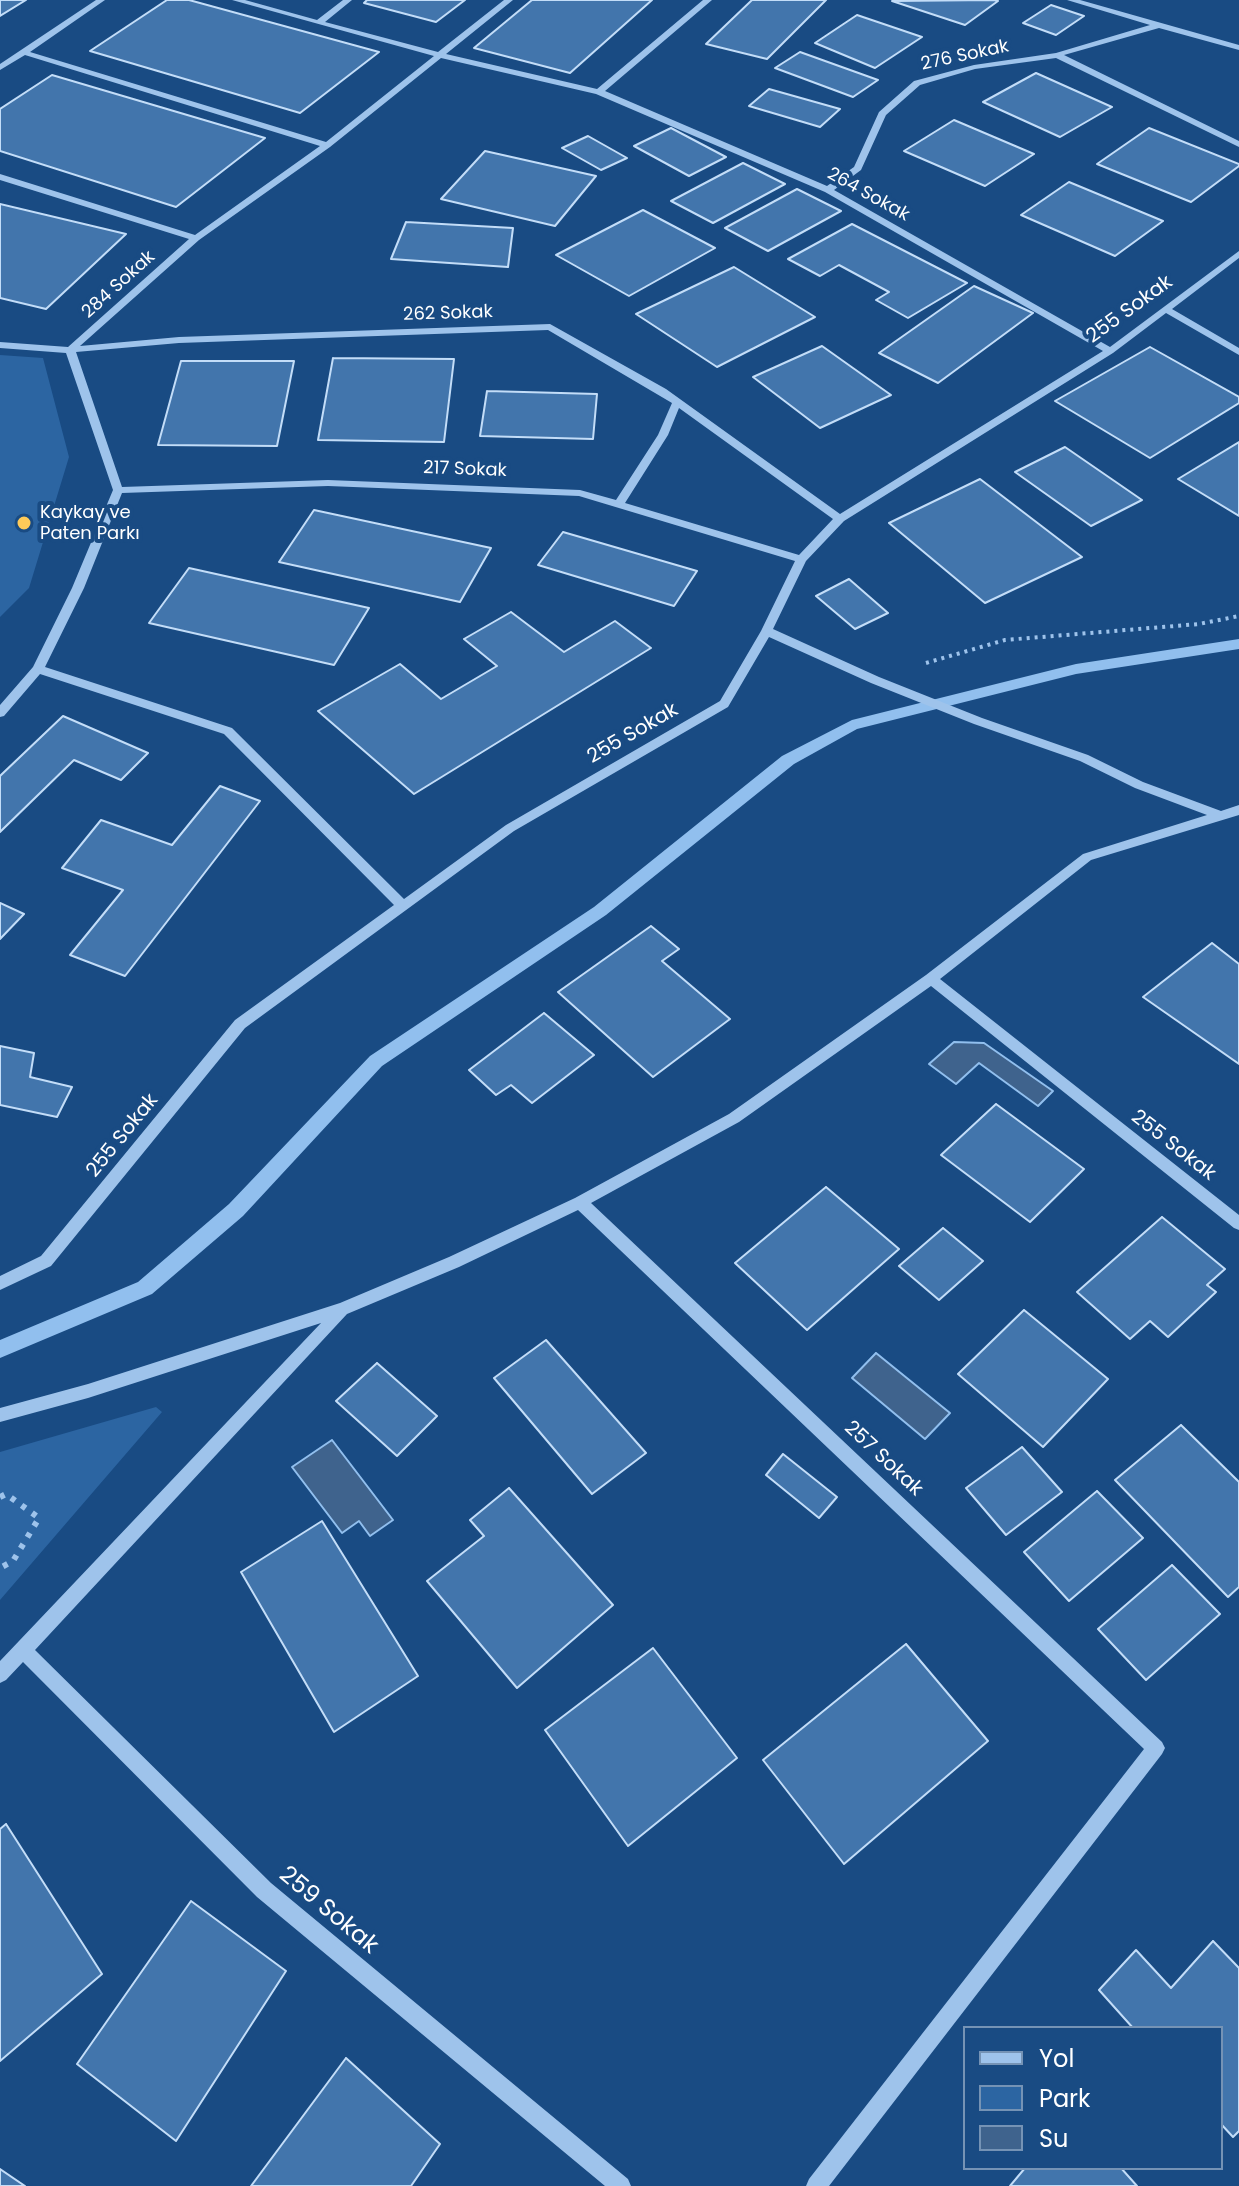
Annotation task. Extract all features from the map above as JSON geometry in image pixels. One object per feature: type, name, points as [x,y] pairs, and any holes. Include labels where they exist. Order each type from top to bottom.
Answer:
[{"type":"street","points":[[0,68],[101,0]]},
{"type":"street","name":"264 Sokak","points":[[236,0],[439,55],[599,92],[828,190],[1110,351]]},
{"type":"street","points":[[318,23],[348,0]]},
{"type":"street","name":"284 Sokak","points":[[70,350],[196,238],[327,145],[509,0]]},
{"type":"street","points":[[599,92],[708,0]]},
{"type":"street","points":[[1071,0],[1239,48]]},
{"type":"street","name":"276 Sokak","points":[[828,190],[858,168],[882,114],[917,83],[974,67],[1057,55],[1159,25]]},
{"type":"street","points":[[23,52],[327,145]]},
{"type":"street","points":[[1057,55],[1239,144]]},
{"type":"street","points":[[0,177],[196,238]]},
{"type":"street","name":"255 Sokak","points":[[0,1283],[46,1261],[240,1024],[510,828],[724,704],[767,631],[801,559],[840,519],[1110,351],[1239,254]]},
{"type":"street","points":[[1166,309],[1239,352]]},
{"type":"street","name":"262 Sokak","points":[[0,345],[70,350],[179,340],[550,327],[677,402],[840,519]]},
{"type":"street","points":[[0,713],[38,669],[78,588],[118,490],[70,350]]},
{"type":"street","points":[[619,504],[663,435],[677,402]]},
{"type":"street","name":"217 Sokak","points":[[118,490],[328,483],[580,493],[801,559]]},
{"type":"street","points":[[767,631],[875,680],[1084,758],[1139,785],[1223,816]]},
{"type":"street","points":[[38,669],[228,731],[403,906]]},
{"type":"street","points":[[0,1415],[88,1391],[343,1309],[454,1262],[580,1202],[734,1118],[931,979],[1087,857],[1239,810]]},
{"type":"street","name":"255 Sokak","points":[[931,979],[1239,1224]]},
{"type":"street","name":"257 Sokak","points":[[580,1202],[1156,1748],[816,2186]]},
{"type":"street","points":[[0,1674],[343,1309]]},
{"type":"street","name":"259 Sokak","points":[[24,1651],[264,1890],[621,2186]]},
{"type":"path","points":[[875,680],[1005,640],[1199,624],[1239,616]]},
{"type":"path","points":[[0,1497],[6,1494],[39,1518],[13,1561],[0,1568]]},
{"type":"green space","name":"Kaykay ve Paten Parkı","points":[[0,355],[43,358],[69,457],[29,588],[0,617]]},
{"type":"green space","points":[[156,1407],[162,1412],[0,1600],[0,1452]]},
{"type":"water","points":[[954,1042],[984,1043],[1053,1091],[1038,1106],[979,1063],[956,1084],[929,1064]]},
{"type":"water","points":[[876,1353],[950,1413],[925,1439],[852,1378]]},
{"type":"water","points":[[332,1440],[393,1520],[370,1536],[359,1521],[342,1533],[292,1467]]},
{"type":"building","points":[[0,0],[26,0],[0,16]]},
{"type":"building","points":[[167,0],[189,0],[379,52],[300,113],[90,51]]},
{"type":"building","points":[[367,0],[465,0],[436,22],[364,3]]},
{"type":"building","points":[[532,0],[652,0],[570,73],[474,48]]},
{"type":"building","points":[[752,0],[826,0],[767,59],[706,44]]},
{"type":"building","points":[[892,1],[998,1],[965,25]]},
{"type":"building","points":[[1051,5],[1084,16],[1056,35],[1023,23]]},
{"type":"building","points":[[857,15],[922,37],[875,68],[815,43]]},
{"type":"building","points":[[800,52],[878,80],[853,97],[775,68]]},
{"type":"building","points":[[1036,73],[1112,107],[1060,137],[983,102]]},
{"type":"building","points":[[52,75],[265,138],[176,207],[0,151],[0,109]]},
{"type":"building","points":[[769,89],[840,109],[820,127],[749,106]]},
{"type":"building","points":[[954,120],[1034,154],[985,186],[904,151]]},
{"type":"building","points":[[671,128],[726,157],[689,176],[634,146]]},
{"type":"building","points":[[1149,128],[1239,166],[1191,202],[1097,164]]},
{"type":"building","points":[[588,136],[627,158],[601,170],[562,148]]},
{"type":"building","points":[[485,151],[596,176],[555,226],[441,199]]},
{"type":"building","points":[[743,163],[785,184],[713,223],[671,201]]},
{"type":"building","points":[[1069,182],[1163,221],[1115,256],[1021,215]]},
{"type":"building","points":[[797,189],[841,211],[768,251],[725,228]]},
{"type":"building","points":[[0,204],[126,234],[46,309],[0,298]]},
{"type":"building","points":[[643,210],[715,248],[629,296],[556,255]]},
{"type":"building","points":[[406,222],[513,228],[508,267],[391,259]]},
{"type":"building","points":[[852,224],[967,283],[908,318],[876,300],[889,292],[839,265],[820,276],[788,259]]},
{"type":"building","points":[[734,267],[815,317],[717,367],[636,314]]},
{"type":"building","points":[[974,286],[1033,313],[938,383],[879,353]]},
{"type":"building","points":[[822,346],[891,395],[820,428],[753,377]]},
{"type":"building","points":[[1150,347],[1239,397],[1239,403],[1150,458],[1055,401]]},
{"type":"building","points":[[333,358],[454,359],[444,442],[318,440]]},
{"type":"building","points":[[181,361],[294,361],[277,446],[158,445]]},
{"type":"building","points":[[487,391],[597,394],[593,439],[480,436]]},
{"type":"building","points":[[1239,442],[1239,516],[1178,479]]},
{"type":"building","points":[[1065,447],[1142,500],[1091,526],[1015,472]]},
{"type":"building","points":[[980,479],[1082,557],[985,603],[889,523]]},
{"type":"building","points":[[314,510],[491,548],[460,602],[279,562]]},
{"type":"building","points":[[563,532],[697,571],[674,606],[538,565]]},
{"type":"building","points":[[189,568],[369,608],[334,665],[149,623]]},
{"type":"building","points":[[849,579],[888,613],[855,629],[816,596]]},
{"type":"building","points":[[511,612],[564,652],[615,621],[651,648],[414,794],[318,711],[400,664],[441,699],[497,666],[464,639]]},
{"type":"building","points":[[63,716],[148,753],[121,780],[74,760],[0,832],[0,776]]},
{"type":"building","points":[[220,786],[260,801],[125,976],[70,955],[123,890],[62,868],[101,820],[172,845]]},
{"type":"building","points":[[0,903],[24,914],[0,939]]},
{"type":"building","points":[[651,926],[679,949],[662,961],[730,1019],[653,1077],[558,992]]},
{"type":"building","points":[[1212,943],[1239,964],[1239,1064],[1143,997]]},
{"type":"building","points":[[544,1013],[594,1055],[532,1103],[511,1085],[496,1095],[469,1070]]},
{"type":"building","points":[[0,1046],[34,1053],[30,1077],[72,1087],[57,1117],[0,1105]]},
{"type":"building","points":[[996,1104],[1084,1169],[1030,1222],[941,1155]]},
{"type":"building","points":[[826,1187],[899,1249],[807,1330],[735,1263]]},
{"type":"building","points":[[1162,1217],[1225,1269],[1207,1285],[1216,1292],[1168,1337],[1150,1321],[1130,1339],[1077,1292]]},
{"type":"building","points":[[943,1228],[983,1261],[939,1300],[899,1266]]},
{"type":"building","points":[[1024,1310],[1108,1379],[1043,1447],[958,1374]]},
{"type":"building","points":[[546,1340],[646,1453],[592,1494],[494,1378]]},
{"type":"building","points":[[377,1363],[437,1416],[397,1456],[336,1401]]},
{"type":"building","points":[[1181,1425],[1239,1482],[1239,1587],[1228,1597],[1115,1480]]},
{"type":"building","points":[[1022,1447],[1062,1492],[1006,1535],[966,1488]]},
{"type":"building","points":[[783,1454],[837,1497],[819,1518],[766,1475]]},
{"type":"building","points":[[509,1488],[613,1605],[517,1688],[427,1581],[484,1536],[470,1520]]},
{"type":"building","points":[[1097,1491],[1143,1538],[1069,1601],[1024,1552]]},
{"type":"building","points":[[322,1521],[418,1676],[334,1732],[241,1572]]},
{"type":"building","points":[[1172,1565],[1220,1614],[1146,1680],[1098,1629]]},
{"type":"building","points":[[906,1644],[988,1741],[844,1864],[763,1760]]},
{"type":"building","points":[[653,1648],[737,1758],[628,1846],[545,1730]]},
{"type":"building","points":[[6,1824],[102,1974],[0,2061],[0,1829]]},
{"type":"building","points":[[191,1901],[286,1971],[176,2141],[77,2064]]},
{"type":"building","points":[[1213,1941],[1239,1968],[1239,2131],[1233,2137],[1223,2126],[1223,2026],[1131,2026],[1099,1990],[1136,1950],[1171,1988]]},
{"type":"building","points":[[346,2058],[440,2144],[411,2186],[251,2186]]},
{"type":"building","points":[[0,2169],[25,2186],[0,2186]]},
{"type":"building","points":[[1023,2170],[1123,2170],[1137,2186],[1010,2186]]},
{"type":"waterway","points":[[0,1349],[145,1288],[236,1210],[376,1061],[600,911],[788,760],[852,725],[1076,669],[1239,644]]},
{"type":"place","name":"Kaykay ve Paten Parkı","points":[[24,523]]}]
